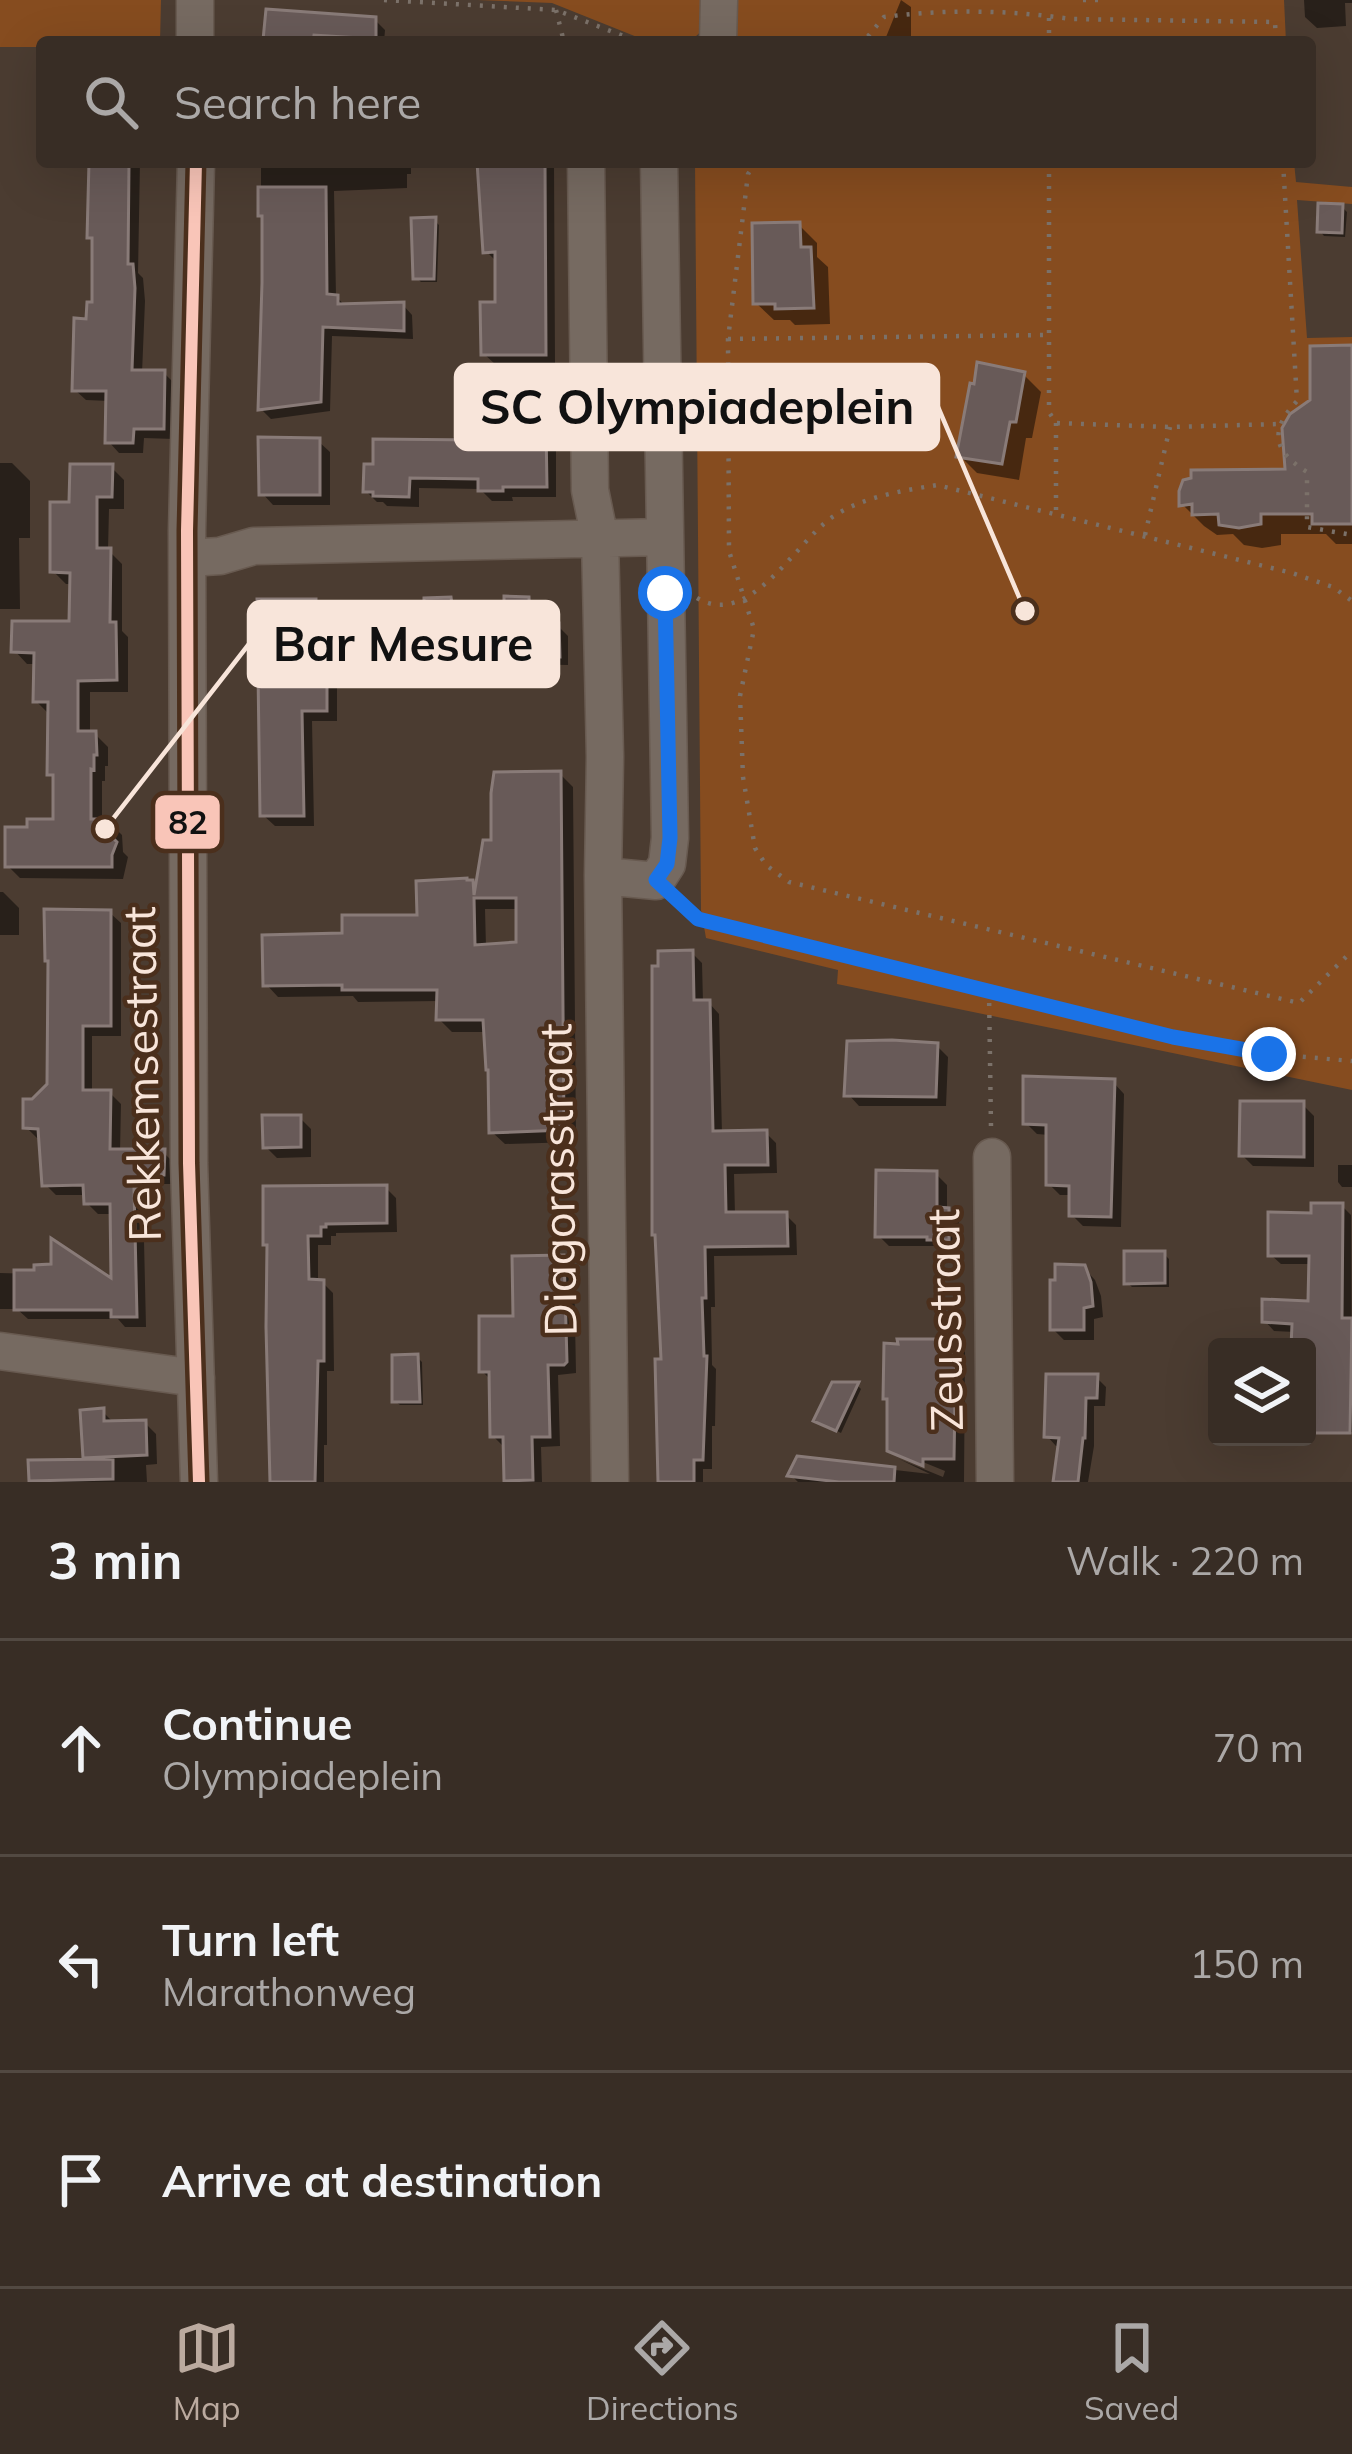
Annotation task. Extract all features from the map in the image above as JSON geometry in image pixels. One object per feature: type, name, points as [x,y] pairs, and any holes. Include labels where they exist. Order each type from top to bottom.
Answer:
[{"type":"street","points":[[195,0],[195,36]]},
{"type":"street","points":[[718,36],[719,0]]},
{"type":"street","name":"Rekkemsestraat","points":[[196,168],[187,544],[189,1163],[199,1482]]},
{"type":"street","name":"Diagorasstraat","points":[[586,168],[590,490],[600,538],[605,757],[610,1482]]},
{"type":"street","points":[[603,876],[656,880],[667,864],[670,838],[659,168]]},
{"type":"street","points":[[187,544],[220,533],[254,546],[664,537]]},
{"type":"street","name":"Zeusstraat","points":[[992,1157],[995,1482]]},
{"type":"street","points":[[0,1352],[196,1378]]},
{"type":"path","points":[[384,0],[556,10],[624,36]]},
{"type":"path","points":[[1083,0],[1107,0]]},
{"type":"path","points":[[556,10],[562,36]]},
{"type":"path","points":[[868,36],[884,17],[926,11],[1275,22],[1276,36]]},
{"type":"path","points":[[1049,16],[1049,36]]},
{"type":"path","points":[[752,168],[728,339],[730,551],[754,629],[740,696],[743,777],[755,848],[766,865],[789,882],[1299,1004],[1352,950]]},
{"type":"path","points":[[1049,168],[1049,412],[1056,423],[1056,513]]},
{"type":"path","points":[[1283,168],[1298,401],[1279,424],[1279,445],[1287,459],[1307,472],[1307,527],[1352,536]]},
{"type":"path","points":[[728,339],[1049,335]]},
{"type":"path","points":[[1056,423],[1279,424]]},
{"type":"path","points":[[1145,535],[1170,427]]},
{"type":"path","points":[[665,593],[698,598],[709,605],[747,600],[832,518],[883,494],[938,484],[1292,573],[1333,587],[1352,601]]},
{"type":"path","points":[[656,880],[698,919],[1173,1037],[1269,1054],[1352,1061]]},
{"type":"path","points":[[989,991],[992,1157]]},
{"type":"shaded area","points":[[0,0],[161,0],[160,36],[36,36],[36,47],[0,47]]},
{"type":"shaded area","points":[[477,0],[711,0],[705,28],[696,36],[634,36],[552,3]]},
{"type":"shaded area","points":[[734,0],[1284,0],[1286,36],[735,36]]},
{"type":"shaded area","points":[[695,168],[1295,168],[1296,182],[1352,187],[1352,204],[1297,200],[1307,338],[1352,337],[1352,1090],[837,984],[838,970],[706,938],[701,910]]},
{"type":"building","points":[[266,9],[376,17],[376,36],[263,36]]},
{"type":"building","points":[[89,168],[129,168],[128,264],[133,264],[135,288],[132,370],[165,370],[164,429],[134,429],[133,443],[105,443],[106,391],[72,391],[74,318],[86,319],[87,302],[92,302],[92,238],[87,238]]},
{"type":"building","points":[[477,168],[545,168],[546,355],[481,355],[480,302],[495,302],[495,252],[483,253]]},
{"type":"building","points":[[258,187],[326,187],[327,294],[338,295],[338,304],[404,302],[404,331],[323,327],[321,402],[258,410],[262,216],[258,216]]},
{"type":"building","points":[[1318,203],[1343,204],[1342,233],[1317,232]]},
{"type":"building","points":[[436,217],[434,279],[413,279],[411,218]]},
{"type":"building","points":[[800,222],[801,247],[811,247],[814,308],[753,304],[752,223]]},
{"type":"building","points":[[1352,345],[1352,524],[1312,524],[1312,514],[1261,514],[1261,524],[1239,528],[1219,525],[1218,514],[1192,515],[1192,504],[1179,506],[1179,491],[1183,480],[1191,478],[1191,470],[1285,469],[1282,428],[1290,414],[1310,400],[1310,346]]},
{"type":"building","points":[[977,362],[1025,372],[1002,464],[956,457]]},
{"type":"building","points":[[478,426],[546,428],[547,487],[478,491],[478,479],[410,478],[409,497],[363,492],[364,464],[373,464],[373,439],[478,440]]},
{"type":"building","points":[[258,437],[320,438],[320,495],[259,495]]},
{"type":"building","points":[[70,464],[113,464],[112,497],[97,497],[97,548],[111,548],[110,622],[116,622],[117,680],[78,681],[78,731],[96,731],[91,819],[110,819],[111,836],[117,842],[112,867],[5,867],[5,827],[27,827],[27,819],[53,819],[53,775],[47,775],[48,702],[33,702],[34,653],[11,652],[12,621],[69,621],[70,573],[50,572],[50,502],[69,502]]},
{"type":"building","points":[[504,596],[529,597],[530,624],[559,623],[560,657],[504,656]]},
{"type":"building","points":[[451,597],[452,605],[470,604],[499,647],[454,648],[454,656],[432,657],[432,648],[424,648],[424,598]]},
{"type":"building","points":[[257,599],[316,599],[316,670],[327,670],[327,711],[302,711],[304,816],[260,816]]},
{"type":"building","points":[[561,771],[564,1130],[489,1133],[483,1020],[436,1020],[437,990],[263,986],[262,935],[342,933],[342,915],[417,915],[416,881],[467,878],[473,880],[474,895],[483,840],[491,840],[494,772]],"holes":[[[474,898],[516,898],[516,942],[475,945]]]},
{"type":"building","points":[[44,909],[111,910],[111,1026],[83,1026],[83,1090],[111,1090],[110,1149],[165,1149],[164,1175],[149,1175],[149,1189],[134,1188],[137,1317],[111,1317],[111,1310],[14,1310],[14,1270],[51,1264],[51,1238],[111,1278],[110,1204],[84,1204],[83,1185],[42,1186],[38,1129],[23,1128],[23,1099],[32,1099],[47,1084]]},
{"type":"building","points":[[693,950],[694,1000],[710,1000],[713,1131],[767,1130],[768,1165],[725,1165],[726,1212],[787,1212],[788,1246],[705,1247],[703,1460],[694,1460],[694,1482],[658,1482],[655,1359],[661,1359],[652,1235],[652,966],[658,966],[658,951]]},
{"type":"building","points":[[847,1041],[938,1043],[936,1097],[844,1096]]},
{"type":"building","points":[[1023,1076],[1115,1079],[1111,1217],[1069,1216],[1069,1186],[1046,1185],[1046,1125],[1023,1124]]},
{"type":"building","points":[[1240,1101],[1304,1101],[1304,1157],[1239,1156]]},
{"type":"building","points":[[262,1115],[301,1115],[301,1147],[263,1148]]},
{"type":"building","points":[[876,1170],[937,1171],[937,1207],[949,1208],[949,1240],[875,1237]]},
{"type":"building","points":[[387,1185],[387,1223],[326,1224],[321,1236],[308,1236],[309,1279],[324,1280],[324,1361],[318,1361],[315,1482],[270,1482],[263,1186]]},
{"type":"building","points":[[1311,1203],[1343,1203],[1342,1318],[1352,1318],[1350,1433],[1316,1433],[1316,1338],[1291,1338],[1292,1324],[1262,1322],[1262,1299],[1308,1301],[1309,1256],[1268,1256],[1268,1212],[1311,1213]]},
{"type":"building","points":[[1124,1251],[1165,1251],[1165,1283],[1124,1284]]},
{"type":"building","points":[[564,1255],[567,1362],[548,1365],[550,1437],[532,1437],[533,1480],[504,1481],[503,1437],[490,1437],[489,1372],[479,1372],[479,1316],[513,1316],[512,1256]]},
{"type":"building","points":[[1055,1264],[1085,1265],[1093,1306],[1084,1308],[1084,1330],[1050,1330],[1050,1280],[1055,1280]]},
{"type":"building","points":[[897,1339],[956,1339],[954,1459],[923,1459],[923,1466],[887,1451],[884,1343],[898,1344]]},
{"type":"building","points":[[418,1354],[420,1402],[392,1402],[392,1355]]},
{"type":"building","points":[[1046,1374],[1098,1374],[1097,1398],[1086,1398],[1078,1482],[1053,1482],[1059,1438],[1044,1437]]},
{"type":"building","points":[[832,1382],[859,1382],[836,1431],[813,1421]]},
{"type":"building","points":[[104,1408],[104,1421],[146,1420],[147,1455],[83,1458],[80,1410]]},
{"type":"building","points":[[797,1456],[895,1467],[894,1482],[787,1476]]},
{"type":"building","points":[[113,1459],[113,1479],[29,1481],[28,1460]]},
{"type":"transit line","name":"82","points":[[196,168],[187,531],[189,1163],[199,1482]]},
{"type":"place","name":"SC Olympiadeplein","points":[[1025,611]]},
{"type":"place","name":"Bar Mesure","points":[[105,829]]},
{"type":"route","points":[[665,593],[670,838],[667,864],[656,880],[698,919],[1173,1037],[1269,1054]]}]
